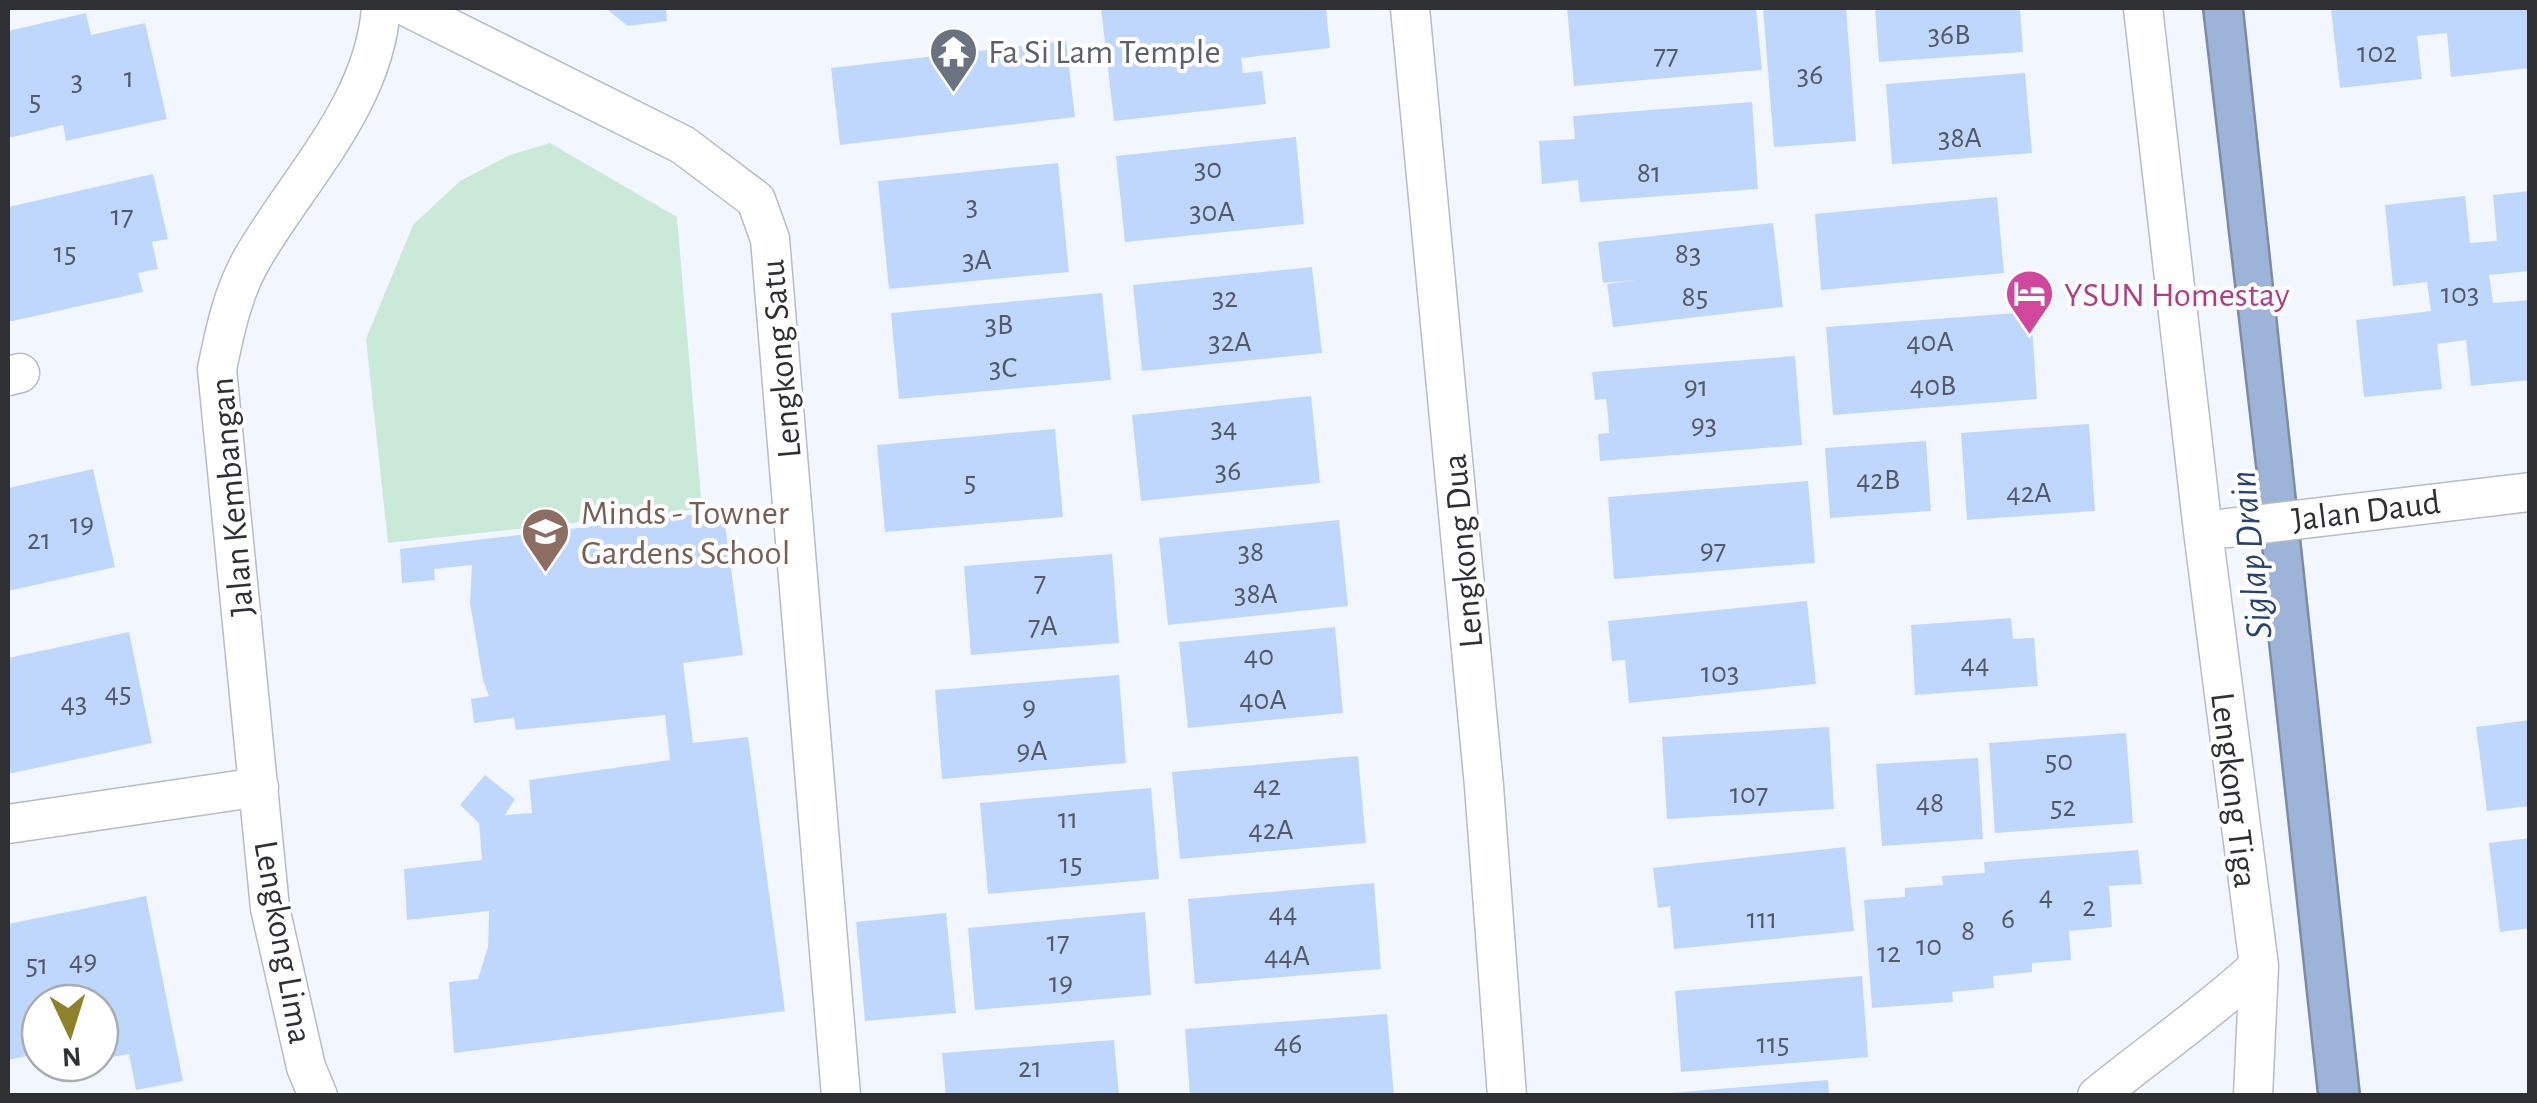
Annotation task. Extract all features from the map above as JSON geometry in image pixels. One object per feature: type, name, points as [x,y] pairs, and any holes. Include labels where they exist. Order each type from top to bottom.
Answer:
[{"type":"street","name":"Jalan Kembangan","points":[[259,786],[217,370],[230,306],[251,260],[327,150],[378,42],[380,8]]},
{"type":"street","name":"Lengkong Satu","points":[[409,8],[683,145],[756,200],[770,239],[841,1096]]},
{"type":"street","name":"Lengkong Dua","points":[[1410,8],[1484,786],[1507,1096]]},
{"type":"street","name":"Lengkong Tiga","points":[[2142,8],[2259,966],[2253,1096]]},
{"type":"street","name":"Jalan Daud","points":[[2203,530],[2530,492]]},
{"type":"street","points":[[8,824],[259,786]]},
{"type":"street","name":"Lengkong Lima","points":[[259,786],[270,908],[306,1067],[318,1096]]},
{"type":"street","points":[[2098,1096],[2212,1009],[2259,966]]},
{"type":"green space","points":[[550,143],[677,217],[702,509],[388,543],[366,339],[413,225],[460,181],[510,155]]},
{"type":"water","points":[[2203,8],[2243,8],[2360,1095],[2318,1095],[2267,624],[2259,492]]},
{"type":"building","points":[[605,8],[666,8],[667,21],[628,26]]},
{"type":"building","points":[[1101,8],[1326,8],[1330,48],[1241,58],[1243,73],[1262,71],[1266,104],[1114,121]]},
{"type":"building","points":[[1567,8],[1756,8],[1762,70],[1574,86]]},
{"type":"building","points":[[1763,8],[1846,8],[1856,141],[1774,147]]},
{"type":"building","points":[[1875,8],[2020,8],[2023,52],[1879,62]]},
{"type":"building","points":[[2530,8],[2530,68],[2451,77],[2447,33],[2417,36],[2422,79],[2340,88],[2331,9]]},
{"type":"building","points":[[86,13],[91,35],[145,23],[167,119],[66,141],[63,125],[8,138],[8,31]]},
{"type":"building","name":"Fa Si Lam Temple","points":[[1066,41],[1075,117],[840,145],[831,68]]},
{"type":"building","points":[[2025,73],[2032,153],[1892,164],[1886,84]]},
{"type":"building","points":[[1752,102],[1758,189],[1580,202],[1578,180],[1542,184],[1539,141],[1575,139],[1573,116]]},
{"type":"building","points":[[1296,137],[1304,224],[1125,242],[1116,156]]},
{"type":"building","points":[[1058,163],[1069,272],[889,289],[878,181]]},
{"type":"building","points":[[153,174],[168,239],[152,242],[158,269],[138,273],[143,292],[8,322],[8,207]]},
{"type":"building","points":[[2530,191],[2530,271],[2489,275],[2493,303],[2530,300],[2530,380],[2471,386],[2466,340],[2437,344],[2442,389],[2364,397],[2356,320],[2431,311],[2427,282],[2393,286],[2385,205],[2465,196],[2470,243],[2497,241],[2493,195]]},
{"type":"building","points":[[1997,197],[2004,273],[1821,290],[1815,214]]},
{"type":"building","points":[[1773,223],[1783,307],[1613,327],[1607,284],[1635,280],[1603,283],[1598,242]]},
{"type":"building","points":[[1312,267],[1322,353],[1142,371],[1133,285]]},
{"type":"building","points":[[1102,293],[1111,380],[899,399],[891,313]]},
{"type":"building","points":[[2031,312],[2037,399],[1833,415],[1826,327]]},
{"type":"building","points":[[1795,356],[1802,445],[1600,461],[1598,434],[1609,433],[1608,415],[1606,399],[1595,400],[1592,372]]},
{"type":"building","points":[[1311,396],[1320,483],[1141,501],[1132,415]]},
{"type":"building","points":[[2089,424],[2095,511],[1967,520],[1961,433]]},
{"type":"building","points":[[1055,429],[1063,517],[885,532],[877,445]]},
{"type":"building","points":[[1926,441],[1931,511],[1830,518],[1825,448]]},
{"type":"building","points":[[93,469],[115,567],[8,591],[8,488]]},
{"type":"building","points":[[1808,481],[1815,563],[1614,579],[1608,497]]},
{"type":"building","points":[[723,511],[743,655],[683,663],[693,743],[748,737],[785,1011],[454,1053],[449,982],[478,979],[488,947],[489,911],[407,920],[404,869],[482,860],[479,823],[460,805],[485,775],[515,799],[505,815],[532,813],[529,780],[670,760],[665,715],[516,730],[514,718],[474,723],[471,699],[489,696],[470,603],[472,565],[434,569],[435,580],[402,583],[400,549]]},
{"type":"building","points":[[1339,520],[1348,606],[1168,625],[1159,538]]},
{"type":"building","points":[[1112,554],[1119,643],[971,655],[964,566]]},
{"type":"building","points":[[1807,601],[1816,684],[1629,703],[1625,660],[1612,661],[1608,621]]},
{"type":"building","points":[[2011,618],[2013,639],[2034,638],[2038,686],[1915,695],[1911,625]]},
{"type":"building","points":[[1335,627],[1343,713],[1188,728],[1179,642]]},
{"type":"building","points":[[129,632],[152,743],[8,774],[8,658]]},
{"type":"building","points":[[1119,675],[1126,763],[942,779],[935,690]]},
{"type":"building","points":[[2530,720],[2530,806],[2487,811],[2476,727]]},
{"type":"building","points":[[1829,727],[1834,809],[1667,819],[1662,737]]},
{"type":"building","points":[[2126,733],[2133,823],[1995,833],[1989,743]]},
{"type":"building","points":[[1358,756],[1366,843],[1180,859],[1172,772]]},
{"type":"building","points":[[1978,758],[1983,839],[1882,846],[1876,764]]},
{"type":"building","points":[[1151,788],[1159,879],[988,894],[980,803]]},
{"type":"building","points":[[2530,838],[2530,928],[2500,932],[2489,843]]},
{"type":"building","points":[[1845,847],[1854,931],[1674,949],[1670,906],[1658,908],[1653,868]]},
{"type":"building","points":[[2138,850],[2142,884],[2109,886],[2112,927],[2069,931],[2071,960],[2032,963],[2032,972],[1993,976],[1994,988],[1952,992],[1953,1002],[1872,1008],[1864,900],[1905,897],[1905,888],[1943,885],[1942,876],[1985,873],[1984,862]]},
{"type":"building","points":[[1374,883],[1381,969],[1195,984],[1188,899]]},
{"type":"building","points":[[146,896],[183,1081],[136,1090],[129,1054],[120,1056],[120,983],[20,983],[20,1057],[8,1060],[8,924]]},
{"type":"building","points":[[1145,912],[1151,995],[975,1010],[968,928]]},
{"type":"building","points":[[946,913],[956,1013],[865,1021],[856,922]]},
{"type":"building","points":[[1862,976],[1868,1057],[1681,1072],[1675,991]]},
{"type":"building","points":[[1387,1014],[1394,1096],[1190,1096],[1185,1029]]},
{"type":"building","points":[[1114,1040],[1119,1096],[946,1096],[942,1053]]},
{"type":"building","points":[[1828,1080],[1829,1096],[1670,1096],[1670,1093]]},
{"type":"place","name":"Fa Si Lam Temple","points":[[953,94]]},
{"type":"place","name":"YSUN Homestay","points":[[2029,336]]},
{"type":"place","name":"Minds - Towner Gardens School","points":[[546,574]]},
{"type":"water label","name":"Siglap Drain","points":[[2250,555]]}]
